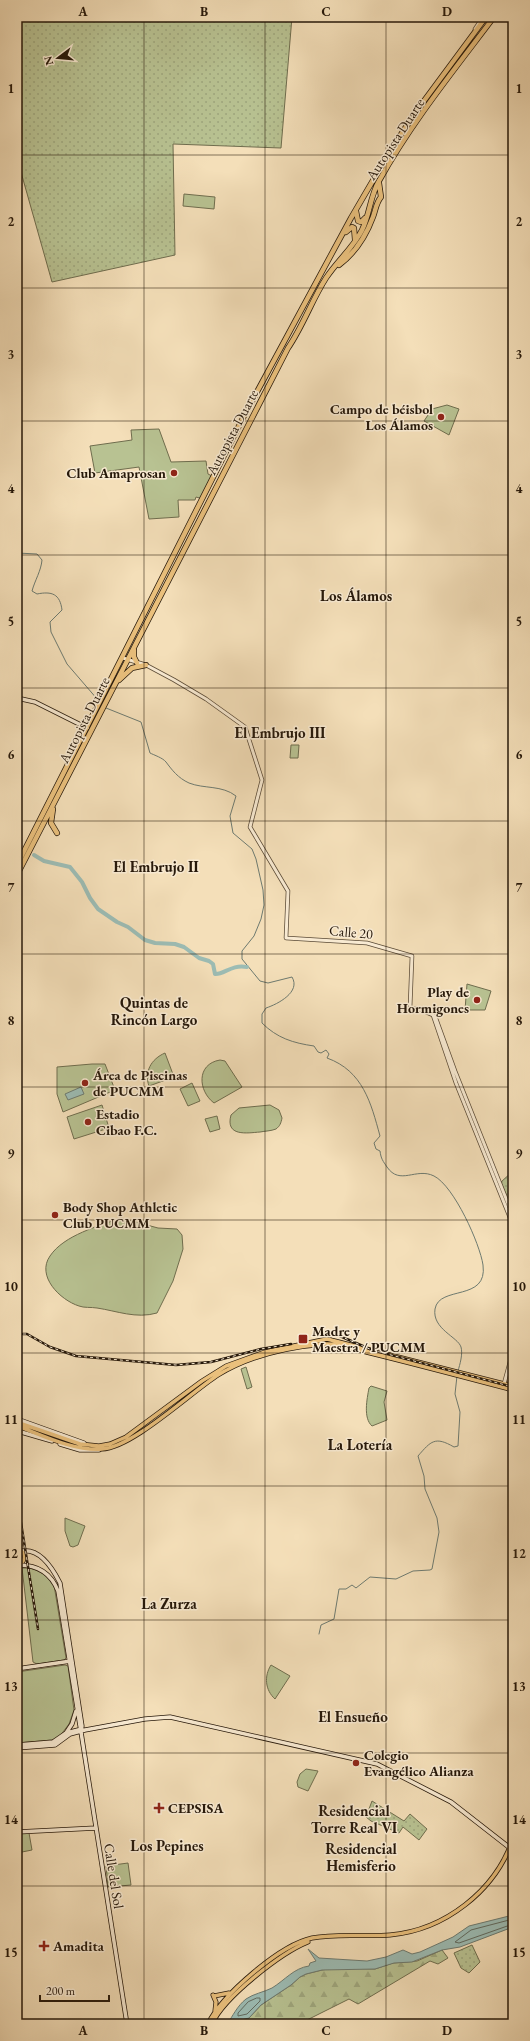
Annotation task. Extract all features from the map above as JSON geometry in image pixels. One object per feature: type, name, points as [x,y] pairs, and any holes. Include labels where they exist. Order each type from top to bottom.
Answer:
[{"type":"highway","name":"Autopista Duarte","points":[[17,876],[102,710],[105,698],[205,493],[272,363],[345,232],[356,209],[388,153],[415,113],[486,17]]},
{"type":"highway","name":"Autopista Duarte","points":[[17,865],[97,707],[114,686],[125,659],[135,645],[288,348],[331,271],[355,242],[368,215],[371,198],[379,181],[403,142],[494,17]]},
{"type":"highway","points":[[331,271],[354,252],[365,234],[373,217],[377,202],[381,197],[379,181]]},
{"type":"highway","points":[[356,209],[356,218],[359,222],[368,215]]},
{"type":"highway","points":[[345,232],[352,227],[355,229],[355,242]]},
{"type":"highway","points":[[200,518],[200,514],[207,499],[205,493],[212,494]]},
{"type":"highway","points":[[135,645],[134,654],[137,663]]},
{"type":"highway","points":[[114,686],[129,670],[136,666],[146,665]]},
{"type":"highway","points":[[54,804],[52,823],[57,834]]},
{"type":"highway","points":[[17,1542],[20,1549]]},
{"type":"main road","points":[[17,698],[35,702],[92,730]]},
{"type":"main road","points":[[18,1425],[76,1447],[111,1448],[128,1441],[218,1375],[256,1358],[329,1344],[507,1386],[513,1390]]},
{"type":"main road","points":[[18,1425],[75,1449],[88,1451],[100,1448]]},
{"type":"main road","points":[[18,1425],[47,1430],[100,1448]]},
{"type":"main road","points":[[17,1528],[20,1549],[24,1558],[18,1565]]},
{"type":"main road","name":"Calle del Sol","points":[[20,1549],[30,1551],[40,1557],[53,1570],[60,1584],[76,1708],[82,1730]]},
{"type":"main road","name":"Calle del Sol","points":[[18,1565],[38,1568],[51,1577],[58,1591],[63,1610]]},
{"type":"main road","points":[[23,1668],[70,1661]]},
{"type":"main road","name":"Calle del Sol","points":[[70,1661],[127,2024]]},
{"type":"main road","points":[[66,1733],[73,1721],[76,1708]]},
{"type":"main road","points":[[17,1745],[53,1742],[66,1733],[168,1716],[378,1764],[451,1802],[510,1848]]},
{"type":"main road","points":[[17,1748],[55,1745],[70,1734],[82,1730]]},
{"type":"main road","points":[[17,1832],[96,1828]]},
{"type":"main road","points":[[208,2024],[232,1991],[282,1952],[302,1942],[316,1938],[341,1935],[396,1934],[435,1923],[463,1907],[482,1890],[500,1868],[513,1839]]},
{"type":"main road","points":[[216,2013],[285,1955],[316,1938]]},
{"type":"main road","points":[[212,2024],[216,2013],[217,2004],[214,1995],[232,1991]]},
{"type":"main road","points":[[224,2000],[237,1994]]},
{"type":"street","points":[[466,44],[469,36],[483,17]]},
{"type":"street","points":[[125,659],[146,665]]},
{"type":"street","name":"Calle 20","points":[[146,665],[202,697],[245,727],[262,780],[250,827],[288,891],[286,938],[368,943],[412,956],[410,1008],[419,1009],[434,1016]]},
{"type":"street","points":[[434,1016],[513,1216]]},
{"type":"street","points":[[434,1016],[456,1083],[513,1225]]},
{"type":"street","points":[[507,1386],[513,1351]]},
{"type":"street","points":[[507,1386],[513,1370]]},
{"type":"green space","points":[[17,17],[292,17],[281,148],[173,144],[175,255],[52,282],[17,158]]},
{"type":"green space","points":[[184,194],[215,197],[214,209],[183,206]]},
{"type":"green space","name":"Campo de béisbol Los Álamos","points":[[447,405],[459,409],[449,435],[424,421],[432,409]]},
{"type":"green space","name":"Club Amaprosan","points":[[159,429],[171,462],[206,461],[208,474],[214,477],[203,499],[196,497],[195,500],[178,500],[179,517],[149,519],[139,467],[95,473],[90,446],[132,440],[131,430]]},
{"type":"green space","points":[[291,745],[299,745],[298,758],[290,758]]},
{"type":"green space","name":"Play de Hormigones","points":[[467,984],[491,991],[485,1010],[465,1010]]},
{"type":"green space","points":[[165,1053],[174,1077],[149,1086],[147,1076],[150,1066],[152,1062]]},
{"type":"green space","points":[[220,1060],[225,1061],[242,1087],[214,1103],[205,1092],[202,1078],[203,1072],[207,1067]]},
{"type":"green space","name":"Área de Piscinas de PUCMM","points":[[105,1064],[115,1090],[63,1112],[57,1094],[57,1067]]},
{"type":"green space","points":[[192,1083],[200,1101],[188,1106],[180,1089]]},
{"type":"green space","name":"Estadio Cibao F.C.","points":[[102,1105],[109,1128],[74,1139],[67,1117]]},
{"type":"green space","points":[[270,1105],[279,1110],[282,1118],[276,1129],[270,1131],[244,1133],[238,1132],[231,1127],[231,1115],[239,1108]]},
{"type":"green space","points":[[217,1116],[220,1129],[210,1132],[205,1119]]},
{"type":"green space","points":[[513,1171],[513,1201],[508,1200],[501,1182]]},
{"type":"green space","points":[[121,1218],[158,1228],[177,1229],[182,1235],[183,1249],[173,1281],[157,1313],[149,1315],[134,1315],[97,1308],[81,1307],[72,1303],[58,1293],[48,1279],[46,1264],[50,1256],[64,1242],[82,1232]]},
{"type":"green space","points":[[246,1367],[252,1387],[247,1389],[241,1369]]},
{"type":"green space","points":[[371,1386],[387,1391],[384,1402],[387,1420],[372,1426],[367,1418],[366,1408],[369,1388]]},
{"type":"green space","points":[[65,1518],[85,1526],[78,1545],[73,1547],[70,1546],[65,1531]]},
{"type":"green space","points":[[22,1568],[40,1572],[54,1585],[66,1658],[64,1660],[37,1664],[33,1662]]},
{"type":"green space","points":[[65,1665],[68,1666],[74,1710],[69,1724],[60,1736],[52,1740],[17,1743],[17,1672]]},
{"type":"green space","points":[[271,1665],[290,1676],[275,1699],[267,1687],[267,1674]]},
{"type":"green space","points":[[306,1769],[318,1771],[308,1791],[298,1787],[297,1782],[300,1774]]},
{"type":"green space","points":[[372,1801],[404,1821],[410,1814],[427,1829],[419,1840],[403,1827],[399,1833],[371,1821],[366,1817]]},
{"type":"green space","points":[[29,1833],[32,1850],[17,1853],[17,1834]]},
{"type":"green space","points":[[128,1863],[131,1885],[108,1887],[106,1866]]},
{"type":"green space","points":[[472,1945],[480,1962],[469,1973],[461,1968],[454,1953]]},
{"type":"green space","points":[[442,1950],[448,1958],[438,1964],[430,1961],[358,2004],[349,1999],[299,2024],[240,2024],[241,2020],[249,2018],[261,2005],[306,1974],[335,1968],[375,1969],[393,1963],[417,1961]]},
{"type":"water","points":[[81,1087],[84,1094],[68,1100],[65,1094]]},
{"type":"water","points":[[513,1915],[513,1927],[460,1947],[442,1950],[412,1962],[394,1963],[375,1969],[322,1970],[306,1974],[261,2005],[249,2018],[241,2020],[240,2024],[227,2024],[246,1999],[272,1988],[294,1972],[309,1966],[310,1963],[316,1961],[308,1949],[319,1958],[367,1961],[386,1957],[403,1950],[412,1954],[420,1952],[453,1937],[469,1926]]},
{"type":"waterway","points":[[17,553],[37,554],[42,560],[32,591],[37,594],[51,594],[59,600],[62,610],[50,622],[51,632],[67,664],[98,700]]},
{"type":"waterway","points":[[106,708],[141,722],[150,753],[165,761],[182,779],[195,785],[225,790],[236,796],[230,816],[233,833],[252,849],[256,859],[263,890],[264,905],[261,919],[254,936],[242,951],[242,959],[260,981],[268,983],[292,977],[294,982],[293,988],[287,997],[266,1008],[262,1014],[262,1023],[286,1039],[314,1046],[318,1052],[321,1053],[326,1050],[329,1054],[327,1058],[349,1071],[364,1090],[369,1100],[380,1136],[374,1143],[376,1149],[380,1151],[383,1161],[387,1167],[397,1175],[403,1176],[421,1173],[434,1176],[450,1191],[465,1216],[481,1256],[483,1277],[478,1284],[471,1289],[445,1297],[438,1302],[435,1309],[437,1322],[459,1343],[461,1347],[462,1350],[458,1371]]},
{"type":"waterway","points":[[34,855],[44,861],[70,867],[82,882],[90,898],[98,909],[117,922],[128,927],[145,940],[155,943],[175,944],[184,947],[199,958],[213,964],[215,974],[241,966],[247,967]]},
{"type":"waterway","points":[[319,1634],[321,1625],[334,1619],[339,1589],[346,1589],[352,1585],[356,1588],[370,1577],[396,1579],[413,1571],[432,1569],[439,1532],[437,1518],[425,1489],[424,1476],[418,1456],[426,1447],[434,1442],[438,1441],[454,1447],[458,1446],[460,1412],[455,1394],[457,1376]]},
{"type":"railway","points":[[316,1334],[333,1333],[372,1350],[513,1387]]},
{"type":"railway","points":[[17,1334],[27,1334],[50,1347],[76,1356],[176,1365],[211,1362],[261,1349],[291,1344]]},
{"type":"railway","points":[[17,1498],[38,1629]]},
{"type":"place","name":"Campo de béisbol Los Álamos","points":[[441,417]]},
{"type":"place","name":"Club Amaprosan","points":[[174,473]]},
{"type":"place","name":"Play de Hormigones","points":[[477,1000]]},
{"type":"place","name":"Área de Piscinas de PUCMM","points":[[85,1083]]},
{"type":"place","name":"Estadio Cibao F.C.","points":[[88,1122]]},
{"type":"place","name":"Body Shop Athletic Club PUCMM","points":[[55,1215]]},
{"type":"place","name":"Madre y Maestra / PUCMM","points":[[303,1339]]},
{"type":"place","name":"Colegio Evangélico Alianza","points":[[356,1763]]},
{"type":"place","name":"CEPSISA","points":[[159,1808]]},
{"type":"place","name":"Amadita","points":[[44,1946]]},
{"type":"district","name":"Los Álamos","points":[[356,595]]},
{"type":"district","name":"El Embrujo III","points":[[280,732]]},
{"type":"district","name":"El Embrujo II","points":[[156,866]]},
{"type":"district","name":"Quintas de Rincón Largo","points":[[154,1010]]},
{"type":"district","name":"La Lotería","points":[[360,1444]]},
{"type":"district","name":"La Zurza","points":[[169,1603]]},
{"type":"district","name":"El Ensueño","points":[[353,1716]]},
{"type":"district","name":"Residencial Torre Real VI","points":[[354,1818]]},
{"type":"district","name":"Los Pepines","points":[[167,1845]]},
{"type":"district","name":"Residencial Hemisferio","points":[[361,1856]]}]
